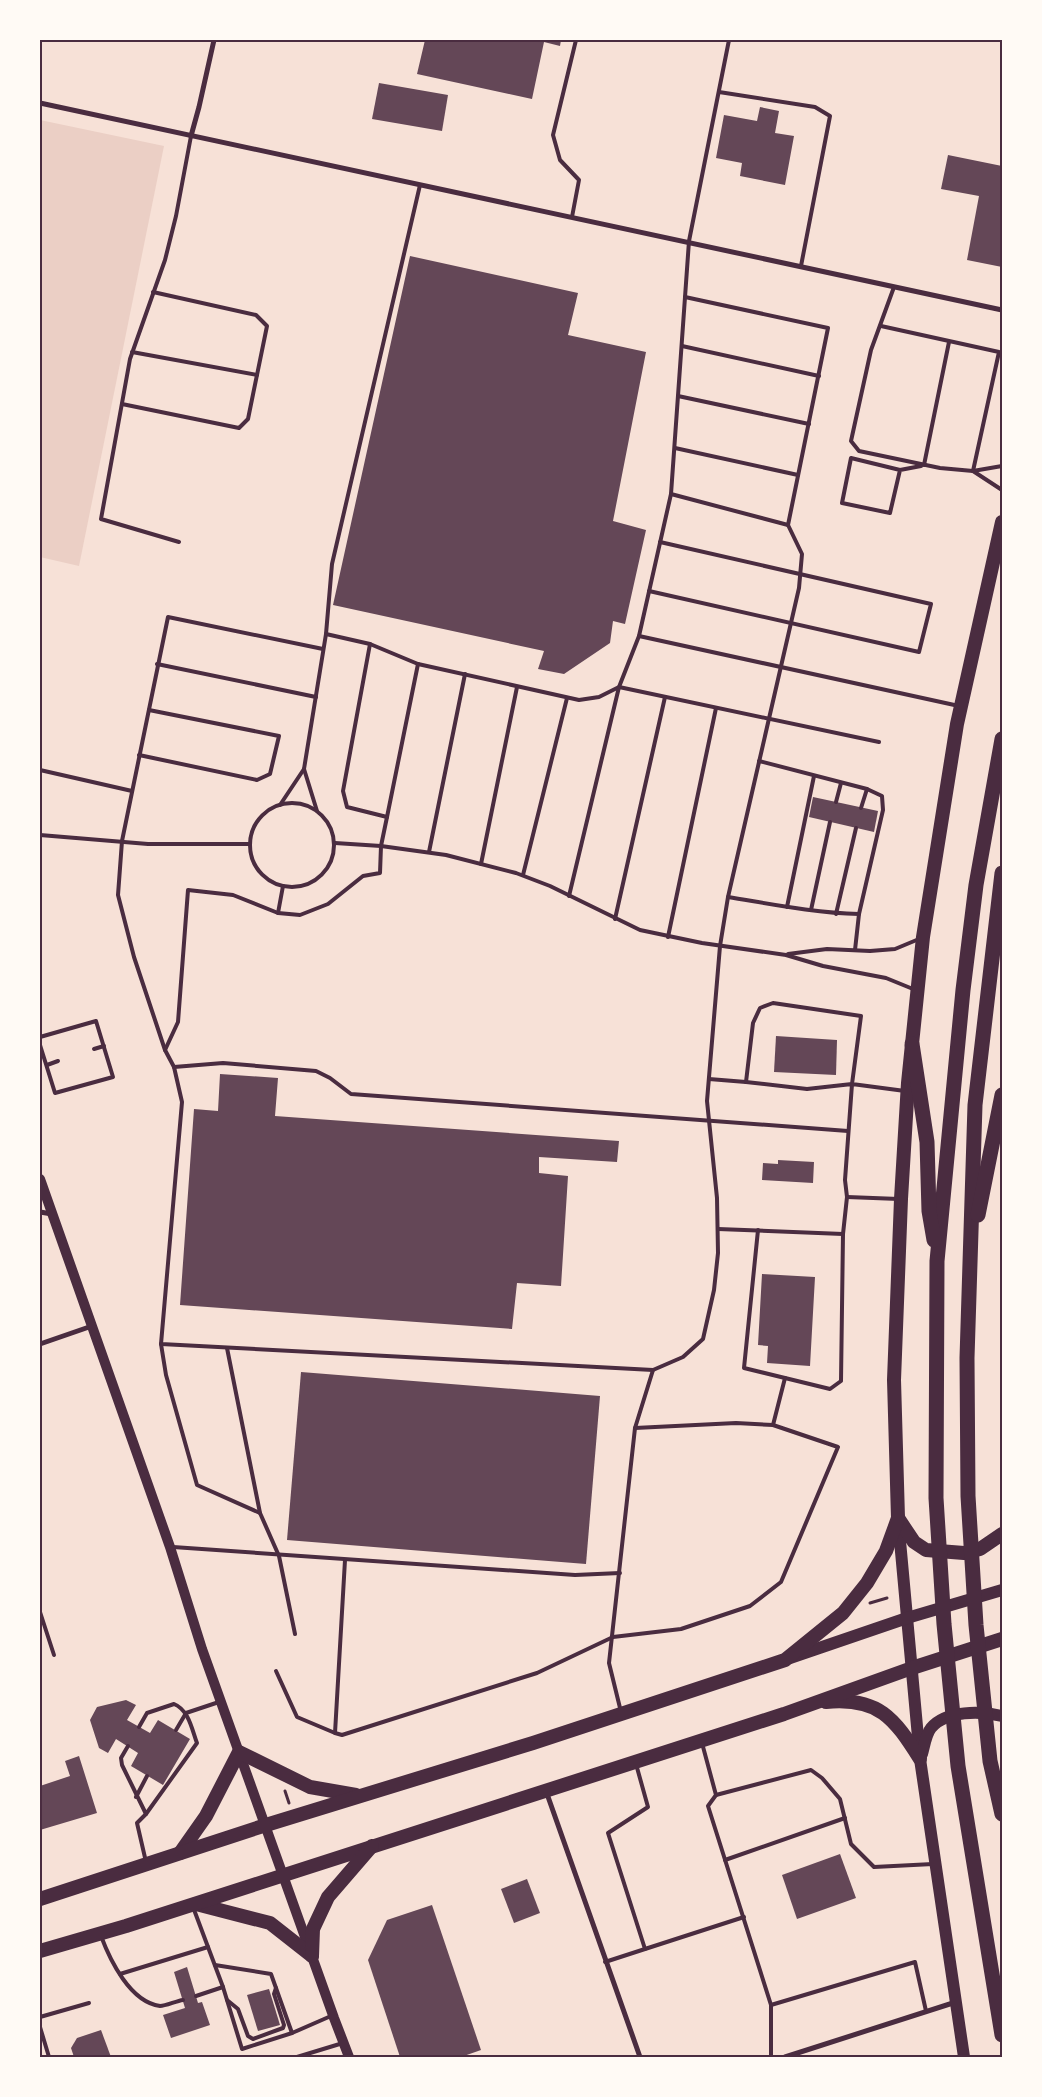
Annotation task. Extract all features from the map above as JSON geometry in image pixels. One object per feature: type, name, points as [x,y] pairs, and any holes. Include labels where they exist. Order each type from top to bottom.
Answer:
[{"type":"highway","points":[[40,1899],[785,1660],[844,1612],[867,1583],[886,1551],[898,1518],[894,1380],[901,1199],[907,1092],[923,938],[939,828],[961,706],[1002,522]]},
{"type":"highway","points":[[1002,739],[975,894],[937,1261],[936,1498],[944,1624],[958,1766],[1002,2035]]},
{"type":"highway","points":[[1002,873],[975,1105],[970,1271],[968,1496],[976,1625],[990,1761],[1002,1814]]},
{"type":"highway","points":[[912,1044],[927,1142],[929,1211],[937,1261]]},
{"type":"highway","points":[[970,1271],[984,1174],[1002,1095]]},
{"type":"highway","points":[[898,1518],[914,1542],[926,1550],[947,1553],[972,1551],[980,1549],[1002,1534]]},
{"type":"highway","points":[[40,1951],[100,1934],[545,1789],[701,1741],[1002,1639]]},
{"type":"highway","points":[[813,1704],[837,1701],[856,1703],[887,1714],[901,1729],[920,1759]]},
{"type":"highway","points":[[180,1853],[206,1816],[240,1752],[310,1787],[362,1796]]},
{"type":"highway","points":[[312,1956],[313,1929],[328,1897],[372,1845]]},
{"type":"highway","points":[[194,1904],[270,1924],[312,1956]]},
{"type":"main road","points":[[40,1179],[170,1547],[221,1701],[333,2015],[350,2057]]},
{"type":"main road","points":[[898,1518],[920,1759],[964,2057]]},
{"type":"main road","points":[[785,1660],[907,1618],[1002,1590]]},
{"type":"main road","points":[[920,1759],[930,1728],[946,1718],[978,1712],[1002,1716]]},
{"type":"street","points":[[191,136],[200,107],[214,40]]},
{"type":"street","points":[[40,103],[689,241],[1002,310]]},
{"type":"street","points":[[40,1212],[53,1214]]},
{"type":"street","points":[[40,1344],[92,1326]]},
{"type":"street","points":[[545,1789],[640,2057]]},
{"type":"street","points":[[785,2057],[956,2002]]},
{"type":"lane","points":[[572,216],[579,180],[560,160],[553,135],[576,40]]},
{"type":"lane","points":[[569,896],[619,687],[639,636],[672,494],[689,241],[729,40]]},
{"type":"lane","points":[[719,92],[815,107],[830,116],[801,266]]},
{"type":"lane","points":[[179,542],[100,519],[132,352],[153,292],[176,216],[191,136]]},
{"type":"lane","points":[[280,805],[304,770],[326,634],[332,564],[420,185]]},
{"type":"lane","points":[[894,287],[881,326],[870,350],[851,441],[859,451],[924,465],[973,471],[1002,466]]},
{"type":"lane","points":[[122,404],[239,428],[248,419],[267,326],[256,315],[153,292]]},
{"type":"lane","points":[[161,1344],[653,1370],[683,1357],[703,1339],[714,1290],[718,1253],[718,1229],[707,1102],[720,946],[728,897],[791,624],[800,575],[802,554],[788,525],[828,328],[686,298]]},
{"type":"lane","points":[[881,326],[1000,352],[973,471]]},
{"type":"lane","points":[[924,465],[949,342]]},
{"type":"lane","points":[[682,346],[818,376]]},
{"type":"lane","points":[[132,352],[257,375]]},
{"type":"lane","points":[[678,396],[809,424]]},
{"type":"lane","points":[[675,448],[798,474]]},
{"type":"lane","points":[[900,470],[890,513],[842,503],[851,458],[900,470],[924,465]]},
{"type":"lane","points":[[973,471],[1002,490]]},
{"type":"lane","points":[[672,494],[788,525]]},
{"type":"lane","points":[[649,591],[919,652],[930,604],[660,542]]},
{"type":"lane","points":[[260,1513],[197,1485],[166,1375],[161,1344],[182,1102],[174,1067],[165,1050],[122,916],[118,895],[122,841],[168,617],[323,649]]},
{"type":"lane","points":[[326,634],[370,644],[418,664],[566,698],[579,700],[599,697],[619,687],[879,742]]},
{"type":"lane","points":[[639,636],[961,706]]},
{"type":"lane","points":[[370,644],[343,791],[347,806],[387,817]]},
{"type":"lane","points":[[157,664],[316,697]]},
{"type":"lane","points":[[165,1050],[178,1022],[188,890],[233,895],[278,913],[300,915],[328,904],[363,876],[380,872],[381,846],[418,664]]},
{"type":"lane","points":[[430,852],[465,674]]},
{"type":"lane","points":[[481,864],[517,687]]},
{"type":"lane","points":[[615,919],[665,697]]},
{"type":"lane","points":[[523,875],[566,698]]},
{"type":"lane","points":[[668,936],[716,708]]},
{"type":"lane","points":[[139,755],[257,780],[270,774],[279,736],[149,710]]},
{"type":"lane","points":[[759,761],[867,789],[882,796],[883,810],[859,914],[855,950]]},
{"type":"lane","points":[[40,770],[132,791]]},
{"type":"lane","points":[[304,770],[317,811]]},
{"type":"lane","points":[[787,907],[814,776]]},
{"type":"lane","points":[[836,802],[841,783]]},
{"type":"lane","points":[[861,808],[867,789]]},
{"type":"lane","points":[[293,803],[306,805],[317,811],[326,820],[332,831],[335,843],[333,857],[328,869],[318,879],[306,885],[293,888],[267,879],[258,870],[252,857],[250,844],[252,831],[258,820],[268,811],[280,805],[293,803]]},
{"type":"lane","points":[[811,910],[830,822]]},
{"type":"lane","points":[[836,914],[856,828]]},
{"type":"lane","points":[[40,835],[148,844],[250,844]]},
{"type":"lane","points":[[335,843],[430,852],[481,864],[523,875],[640,930],[720,946],[786,954],[822,966],[886,978],[903,983],[918,991]]},
{"type":"lane","points":[[278,913],[283,886]]},
{"type":"lane","points":[[728,897],[836,914],[859,914]]},
{"type":"lane","points":[[786,954],[827,949],[895,949],[923,938]]},
{"type":"lane","points":[[746,1082],[753,1023],[760,1008],[773,1003],[861,1016],[852,1084],[845,1180],[847,1197],[843,1234],[841,1381],[830,1389],[744,1368],[758,1230]]},
{"type":"lane","points":[[40,1037],[96,1021],[113,1077],[54,1092],[40,1045]]},
{"type":"lane","points":[[94,1049],[104,1046]]},
{"type":"lane","points":[[47,1065],[58,1061]]},
{"type":"lane","points":[[174,1067],[224,1064],[316,1071],[330,1078],[351,1094],[848,1131]]},
{"type":"lane","points":[[709,1080],[807,1089],[852,1084],[907,1092]]},
{"type":"lane","points":[[847,1197],[901,1199]]},
{"type":"lane","points":[[718,1229],[843,1234]]},
{"type":"lane","points":[[227,1348],[260,1513],[279,1556],[295,1634]]},
{"type":"lane","points":[[621,1714],[610,1662],[612,1637],[635,1428],[653,1370]]},
{"type":"lane","points":[[773,1425],[785,1378]]},
{"type":"lane","points":[[276,1671],[297,1717],[342,1735],[537,1673],[612,1637],[681,1629],[750,1606],[782,1582],[838,1447],[773,1425],[736,1423],[635,1428]]},
{"type":"lane","points":[[170,1547],[575,1575],[620,1574]]},
{"type":"lane","points":[[335,1733],[345,1560]]},
{"type":"lane","points":[[40,1612],[54,1655]]},
{"type":"lane","points":[[176,1730],[186,1713],[221,1701]]},
{"type":"lane","points":[[139,1727],[147,1713],[174,1704],[180,1706],[186,1713],[197,1743],[146,1814],[137,1823],[146,1864]]},
{"type":"lane","points":[[701,1741],[716,1795]]},
{"type":"lane","points":[[128,1746],[121,1758],[122,1765],[136,1797],[146,1814]]},
{"type":"lane","points":[[636,1761],[648,1807],[608,1833],[645,1949]]},
{"type":"lane","points":[[771,2057],[771,2005],[708,1806],[716,1795],[811,1770],[822,1778],[840,1799],[851,1844],[874,1867],[936,1864]]},
{"type":"lane","points":[[136,1797],[148,1776]]},
{"type":"lane","points":[[725,1860],[844,1818]]},
{"type":"lane","points":[[194,1904],[242,2049],[292,2034],[333,2015]]},
{"type":"lane","points":[[605,1962],[744,1918]]},
{"type":"lane","points":[[100,1934],[113,1966],[144,2000],[161,2006],[183,2000]]},
{"type":"lane","points":[[120,1974],[208,1946]]},
{"type":"lane","points":[[771,2005],[916,1962],[926,2011]]},
{"type":"lane","points":[[215,1965],[271,1974],[292,2034]]},
{"type":"lane","points":[[196,1996],[223,1987]]},
{"type":"lane","points":[[227,2000],[238,2008],[248,2036],[254,2039],[283,2028],[284,2025],[274,1994],[276,1988]]},
{"type":"lane","points":[[40,2017],[89,2003]]},
{"type":"lane","points":[[40,2027],[49,2057]]},
{"type":"lane","points":[[297,2057],[344,2044]]},
{"type":"lane","points":[[804,2051],[806,2057]]},
{"type":"path","points":[[868,1604],[887,1598]]},
{"type":"path","points":[[284,1788],[289,1803]]},
{"type":"shaded area","points":[[40,120],[164,146],[79,566],[40,557]]},
{"type":"building","points":[[425,40],[561,40],[560,46],[544,42],[532,99],[417,74]]},
{"type":"building","points":[[379,83],[448,95],[442,131],[372,119]]},
{"type":"building","points":[[760,107],[779,111],[775,133],[794,136],[785,185],[740,176],[742,163],[716,158],[724,115],[757,121]]},
{"type":"building","points":[[948,155],[1002,166],[1002,267],[967,260],[979,196],[941,189]]},
{"type":"building","points":[[410,256],[578,293],[568,335],[646,352],[613,521],[646,530],[625,624],[613,621],[610,643],[564,674],[538,669],[544,651],[333,605]]},
{"type":"building","points":[[813,797],[878,811],[874,832],[809,817]]},
{"type":"building","points":[[776,1036],[837,1040],[836,1075],[774,1072]]},
{"type":"building","points":[[220,1074],[278,1078],[275,1116],[619,1141],[617,1162],[539,1157],[539,1173],[568,1176],[561,1286],[517,1283],[512,1329],[180,1305],[194,1109],[218,1111]]},
{"type":"building","points":[[778,1160],[814,1162],[813,1183],[762,1180],[763,1163],[778,1164]]},
{"type":"building","points":[[762,1274],[815,1277],[810,1366],[767,1363],[768,1346],[758,1345]]},
{"type":"building","points":[[301,1372],[600,1396],[586,1564],[287,1540]]},
{"type":"building","points":[[126,1700],[136,1705],[127,1720],[150,1733],[158,1720],[190,1739],[163,1785],[131,1766],[138,1753],[116,1739],[108,1753],[99,1748],[90,1720],[97,1707]]},
{"type":"building","points":[[79,1756],[97,1813],[40,1830],[40,1786],[70,1776],[65,1761]]},
{"type":"building","points":[[840,1854],[856,1898],[797,1919],[782,1875]]},
{"type":"building","points":[[527,1879],[540,1913],[514,1923],[501,1889]]},
{"type":"building","points":[[432,1905],[481,2050],[461,2057],[400,2057],[368,1960],[387,1920]]},
{"type":"building","points":[[187,1967],[198,2003],[202,2002],[210,2025],[171,2038],[163,2015],[185,2008],[174,1972]]},
{"type":"building","points":[[269,1989],[280,2025],[258,2031],[247,1995]]},
{"type":"building","points":[[101,2030],[111,2057],[74,2057],[71,2048],[77,2038]]}]
